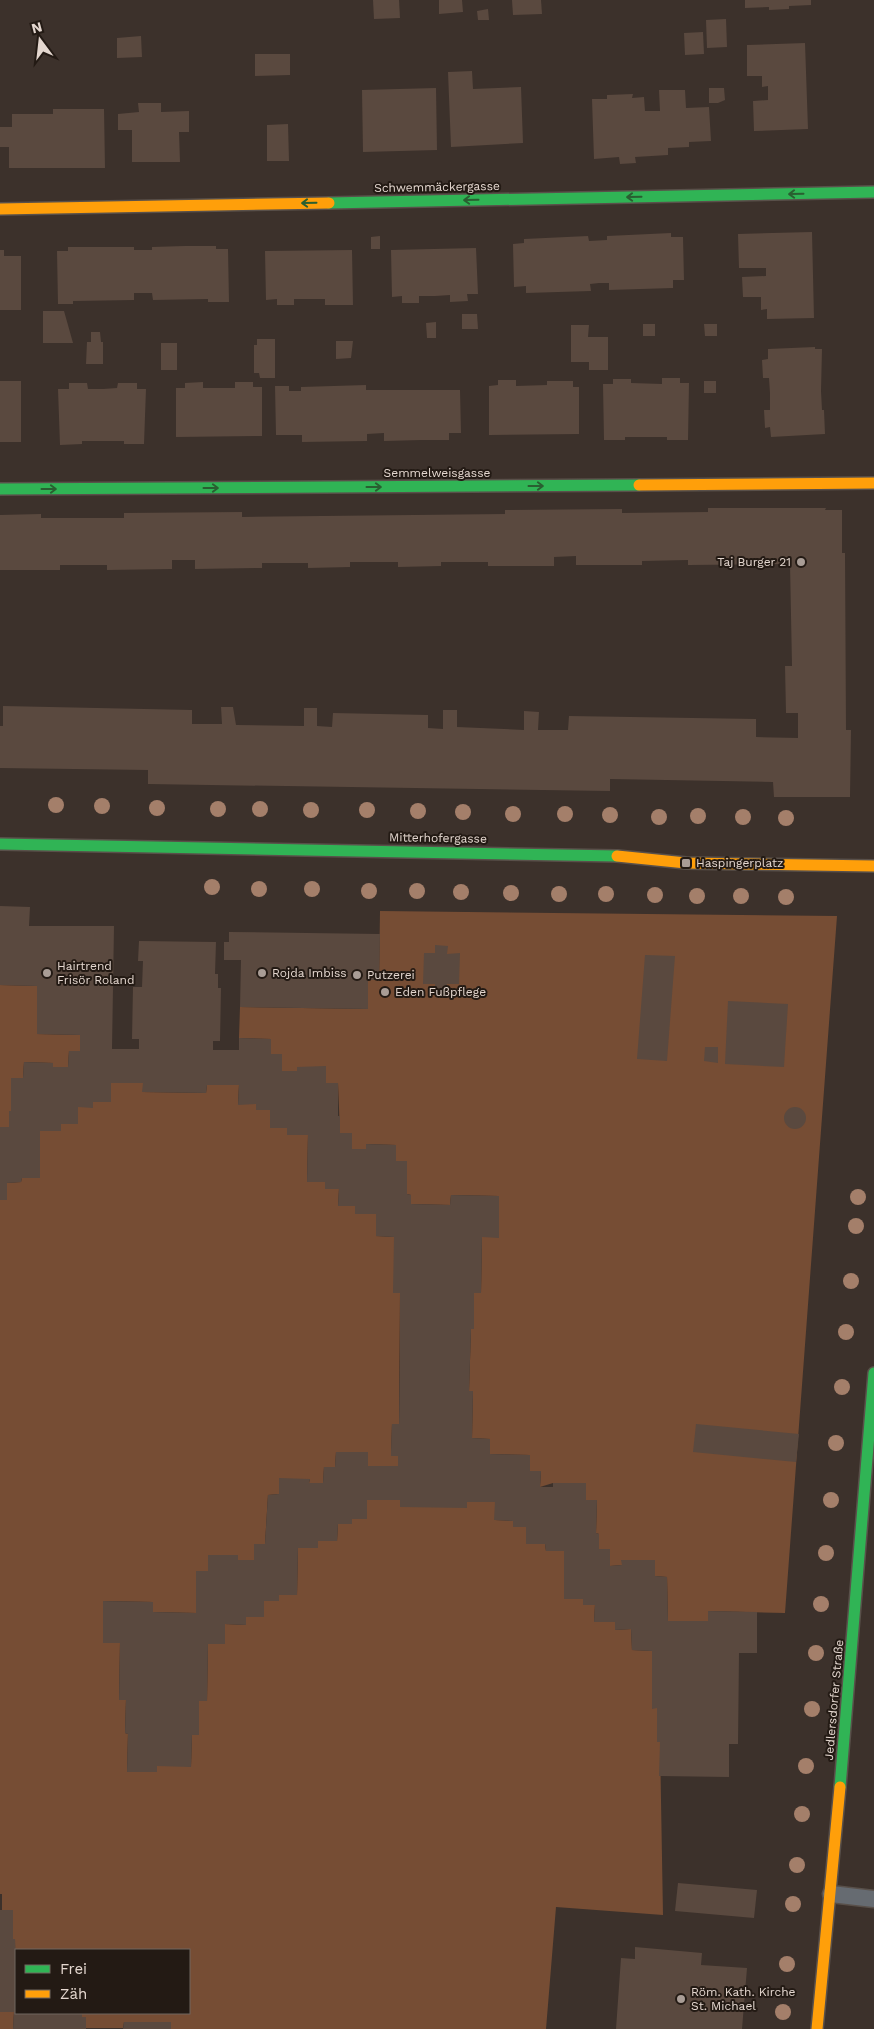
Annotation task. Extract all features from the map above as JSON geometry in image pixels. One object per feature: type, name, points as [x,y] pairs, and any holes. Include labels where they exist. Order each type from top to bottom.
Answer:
[{"type":"street","name":"Schwemmäckergasse","points":[[0,209],[874,192]]},
{"type":"street","name":"Semmelweisgasse","points":[[0,490],[874,483]]},
{"type":"street","name":"Mitterhofergasse","points":[[0,844],[632,856],[686,863],[874,866]]},
{"type":"street","name":"Jedlersdorfer Straße","points":[[817,2029],[831,1894],[874,1373]]},
{"type":"lane","points":[[858,1576],[874,1578]]},
{"type":"lane","points":[[831,1894],[874,1899]]},
{"type":"shaded area","points":[[380,911],[837,916],[785,1613],[709,1611],[708,1621],[668,1621],[667,1577],[655,1576],[655,1560],[622,1560],[622,1565],[610,1566],[599,1549],[599,1534],[596,1533],[597,1500],[586,1500],[586,1483],[553,1483],[540,1487],[541,1471],[530,1471],[530,1455],[490,1454],[490,1439],[472,1438],[473,1391],[469,1391],[471,1329],[474,1329],[474,1293],[481,1293],[482,1237],[499,1237],[499,1196],[451,1195],[450,1205],[411,1204],[411,1195],[407,1194],[407,1162],[396,1161],[396,1145],[366,1144],[366,1149],[352,1149],[352,1133],[340,1133],[338,1083],[326,1083],[326,1067],[298,1067],[297,1071],[282,1071],[282,1055],[271,1054],[271,1039],[239,1038],[240,1007],[367,1009],[368,980],[379,980]]},
{"type":"shaded area","points":[[0,985],[37,986],[37,1034],[80,1035],[80,1051],[69,1051],[68,1067],[53,1067],[53,1063],[24,1062],[23,1078],[11,1078],[9,1127],[0,1127]]},
{"type":"shaded area","points":[[111,1083],[143,1083],[143,1092],[206,1093],[207,1085],[239,1085],[238,1104],[256,1104],[257,1110],[270,1110],[270,1128],[287,1128],[287,1135],[308,1135],[307,1182],[325,1182],[325,1189],[339,1189],[338,1206],[355,1206],[376,1214],[376,1236],[394,1237],[400,1293],[399,1424],[392,1424],[391,1456],[398,1456],[398,1466],[368,1466],[367,1452],[336,1452],[335,1467],[324,1467],[323,1483],[309,1483],[310,1479],[279,1494],[268,1495],[265,1544],[254,1544],[254,1560],[238,1560],[238,1555],[209,1555],[208,1571],[196,1571],[196,1613],[153,1612],[153,1602],[104,1601],[120,1643],[119,1700],[126,1700],[125,1733],[128,1734],[127,1772],[156,1772],[157,1766],[191,1766],[192,1735],[199,1735],[199,1701],[207,1701],[208,1644],[225,1644],[225,1624],[246,1625],[246,1617],[264,1617],[264,1601],[279,1595],[297,1595],[298,1548],[318,1541],[337,1541],[338,1524],[352,1524],[352,1519],[367,1500],[400,1500],[400,1507],[495,1502],[495,1520],[513,1521],[526,1527],[526,1544],[545,1544],[546,1551],[564,1551],[564,1599],[583,1599],[583,1605],[595,1605],[594,1622],[615,1622],[615,1630],[631,1629],[632,1650],[652,1651],[652,1708],[657,1708],[657,1742],[660,1742],[663,1915],[556,1907],[546,2029],[171,2029],[171,2022],[124,2022],[123,2028],[86,2028],[86,2018],[82,2017],[82,2014],[190,2014],[190,1949],[15,1949],[13,1910],[2,1910],[2,1894],[0,1894],[0,1200],[7,1200],[7,1183],[21,1182],[22,1178],[40,1177],[40,1131],[61,1131],[61,1124],[78,1124],[78,1107],[92,1107],[93,1102],[111,1102]]},
{"type":"shaded area","points":[[0,2006],[14,2012],[13,2029],[0,2029]]},
{"type":"building","points":[[373,0],[399,0],[400,18],[374,19]]},
{"type":"building","points":[[439,0],[462,0],[463,12],[439,14]]},
{"type":"building","points":[[512,0],[541,0],[542,14],[513,15]]},
{"type":"building","points":[[745,0],[811,0],[811,5],[789,6],[789,9],[769,10],[769,7],[745,8]]},
{"type":"building","points":[[488,9],[489,20],[478,20],[477,11]]},
{"type":"building","points":[[726,19],[727,47],[707,48],[706,20]]},
{"type":"building","points":[[703,32],[704,54],[685,55],[684,33]]},
{"type":"building","points":[[141,36],[142,57],[117,58],[117,38]]},
{"type":"building","points":[[805,43],[808,129],[754,131],[753,101],[768,100],[768,86],[762,87],[762,76],[747,76],[747,45]]},
{"type":"building","points":[[255,54],[290,54],[290,75],[255,76]]},
{"type":"building","points":[[472,71],[473,89],[521,87],[523,143],[451,147],[448,72]]},
{"type":"building","points":[[436,88],[437,150],[363,152],[362,90]]},
{"type":"building","points":[[709,88],[724,88],[725,100],[718,103],[709,103]]},
{"type":"building","points":[[659,90],[685,90],[686,108],[709,107],[711,141],[689,142],[689,147],[668,148],[668,155],[635,157],[636,163],[620,164],[619,157],[594,159],[592,99],[607,99],[607,95],[633,94],[632,98],[644,97],[645,111],[660,111]]},
{"type":"building","points":[[138,103],[161,103],[161,112],[189,111],[189,132],[179,132],[180,162],[132,162],[132,130],[118,130],[118,114],[139,112]]},
{"type":"building","points":[[53,109],[104,109],[105,168],[9,168],[9,147],[0,147],[0,127],[12,127],[12,114],[53,114]]},
{"type":"building","points":[[288,124],[289,161],[267,161],[267,125]]},
{"type":"building","points":[[812,232],[814,318],[767,319],[767,309],[761,310],[761,297],[743,297],[742,277],[766,276],[766,268],[739,268],[738,234]]},
{"type":"building","points":[[671,233],[671,237],[683,237],[684,280],[673,280],[673,288],[609,290],[609,283],[599,283],[590,284],[591,291],[526,293],[526,286],[514,287],[513,244],[524,243],[524,239],[588,236],[589,241],[607,240],[607,236]]},
{"type":"building","points":[[380,236],[380,249],[371,249],[371,237]]},
{"type":"building","points":[[216,246],[216,249],[228,249],[229,302],[208,302],[208,299],[153,300],[152,293],[134,293],[134,300],[73,301],[73,304],[58,304],[57,251],[68,251],[68,247],[134,247],[134,250],[152,250],[152,247]]},
{"type":"building","points":[[476,248],[478,294],[467,294],[468,301],[450,302],[450,295],[419,296],[419,303],[402,303],[402,296],[392,297],[391,250]]},
{"type":"building","points":[[0,250],[4,250],[4,256],[21,256],[21,310],[0,310]]},
{"type":"building","points":[[352,250],[353,305],[325,305],[325,299],[294,299],[294,305],[277,305],[277,299],[266,300],[265,251]]},
{"type":"building","points":[[43,311],[64,311],[73,343],[43,343]]},
{"type":"building","points":[[462,314],[477,314],[478,329],[462,329]]},
{"type":"building","points":[[436,322],[436,338],[427,338],[426,323]]},
{"type":"building","points":[[643,324],[655,324],[655,336],[643,336]]},
{"type":"building","points":[[704,324],[717,324],[717,336],[705,336]]},
{"type":"building","points":[[571,325],[589,325],[588,337],[608,337],[608,370],[589,370],[589,362],[571,362]]},
{"type":"building","points":[[91,332],[100,332],[101,342],[103,342],[103,364],[86,364],[87,342],[91,342]]},
{"type":"building","points":[[257,339],[275,339],[275,378],[260,378],[259,373],[254,373],[254,345],[257,345]]},
{"type":"building","points":[[336,341],[353,341],[351,358],[336,359]]},
{"type":"building","points":[[161,343],[177,343],[177,370],[161,370]]},
{"type":"building","points":[[815,347],[815,349],[822,349],[821,391],[825,434],[771,437],[770,427],[765,428],[764,410],[770,410],[770,393],[769,378],[763,378],[762,360],[768,359],[768,349]]},
{"type":"building","points":[[662,378],[680,378],[680,383],[689,383],[688,440],[667,440],[667,437],[625,437],[625,440],[604,440],[603,384],[613,384],[613,379],[631,379],[631,383],[662,384]]},
{"type":"building","points":[[498,380],[516,380],[516,386],[547,385],[547,381],[573,381],[573,387],[579,387],[579,434],[489,435],[489,386],[498,385]]},
{"type":"building","points":[[0,381],[21,381],[21,442],[0,442]]},
{"type":"building","points":[[704,381],[716,381],[716,393],[704,393]]},
{"type":"building","points":[[203,382],[203,388],[235,388],[235,382],[253,382],[253,387],[262,387],[262,436],[176,437],[176,388],[185,388],[185,383]]},
{"type":"building","points":[[69,383],[87,383],[88,389],[103,389],[117,388],[118,383],[137,383],[137,389],[146,389],[144,444],[124,444],[124,441],[82,441],[82,444],[60,445],[58,389],[69,389]]},
{"type":"building","points":[[366,385],[366,390],[460,390],[461,433],[449,433],[449,440],[384,441],[384,433],[367,434],[367,441],[302,442],[302,435],[276,435],[275,386],[289,386],[289,391],[301,391],[301,387]]},
{"type":"building","points":[[708,508],[826,508],[825,510],[842,510],[842,553],[845,553],[846,730],[851,730],[850,797],[774,797],[773,782],[610,779],[610,791],[148,784],[148,770],[0,768],[0,726],[3,726],[3,706],[192,710],[192,724],[222,724],[221,707],[233,707],[236,725],[304,726],[304,708],[317,708],[317,726],[332,727],[333,713],[428,715],[428,728],[443,729],[443,710],[457,710],[457,727],[524,730],[524,711],[539,712],[538,730],[568,730],[569,716],[756,719],[756,737],[798,738],[798,713],[786,713],[785,666],[792,666],[790,564],[688,565],[688,560],[642,561],[642,565],[576,565],[576,556],[554,557],[554,566],[488,566],[488,562],[441,562],[441,566],[398,567],[398,562],[350,562],[350,567],[308,568],[308,563],[262,563],[262,568],[195,569],[195,560],[172,560],[172,569],[107,570],[107,565],[60,565],[60,570],[0,570],[0,515],[41,514],[41,518],[124,518],[124,513],[242,512],[242,517],[505,514],[505,510],[622,509],[622,513],[708,512]]},
{"type":"building","points":[[0,906],[30,907],[29,926],[114,926],[112,1049],[139,1049],[139,1039],[132,1039],[133,987],[142,987],[143,961],[138,961],[139,941],[216,942],[215,974],[218,974],[218,988],[221,988],[220,1041],[213,1041],[213,1050],[239,1050],[239,1038],[271,1039],[271,1054],[282,1054],[282,1071],[297,1071],[297,1067],[326,1066],[326,1083],[338,1083],[340,1133],[352,1133],[352,1149],[366,1149],[366,1144],[396,1145],[396,1161],[407,1161],[407,1194],[411,1195],[411,1204],[450,1205],[451,1195],[499,1196],[499,1238],[482,1237],[481,1293],[474,1293],[474,1329],[471,1329],[469,1391],[473,1391],[472,1438],[490,1439],[490,1454],[530,1455],[530,1471],[541,1471],[540,1487],[553,1487],[553,1483],[586,1483],[586,1500],[597,1500],[596,1533],[599,1534],[599,1549],[610,1549],[610,1566],[622,1565],[621,1560],[655,1560],[655,1576],[667,1577],[668,1621],[708,1621],[708,1611],[757,1612],[757,1653],[739,1653],[738,1744],[729,1744],[729,1777],[659,1776],[660,1742],[657,1742],[657,1708],[652,1709],[652,1651],[632,1650],[631,1629],[615,1630],[615,1622],[594,1622],[595,1605],[583,1605],[583,1599],[564,1599],[564,1551],[546,1551],[545,1544],[526,1544],[526,1527],[513,1527],[513,1521],[494,1520],[495,1502],[467,1502],[467,1508],[400,1507],[400,1500],[367,1500],[367,1519],[352,1519],[352,1524],[338,1524],[337,1541],[318,1541],[318,1548],[298,1548],[297,1595],[279,1595],[279,1601],[264,1601],[264,1617],[246,1617],[246,1625],[225,1624],[225,1644],[208,1644],[207,1701],[199,1701],[199,1735],[192,1735],[191,1767],[157,1766],[157,1772],[127,1772],[128,1734],[125,1733],[126,1700],[119,1700],[120,1643],[103,1643],[103,1601],[153,1602],[153,1612],[196,1613],[196,1571],[208,1571],[208,1555],[238,1555],[238,1560],[254,1560],[254,1544],[265,1544],[268,1495],[279,1494],[279,1478],[310,1479],[309,1483],[323,1483],[324,1467],[335,1467],[336,1452],[368,1452],[368,1466],[398,1466],[398,1456],[391,1456],[392,1424],[399,1424],[400,1360],[400,1293],[393,1293],[394,1237],[376,1236],[376,1214],[355,1214],[355,1206],[338,1206],[339,1189],[325,1189],[325,1182],[307,1182],[308,1135],[287,1135],[287,1128],[270,1128],[270,1110],[256,1110],[256,1104],[238,1105],[239,1085],[207,1085],[206,1093],[142,1092],[143,1083],[111,1083],[111,1102],[93,1102],[93,1108],[78,1107],[78,1124],[61,1124],[61,1131],[40,1131],[40,1178],[22,1178],[21,1182],[7,1183],[7,1200],[0,1200],[0,1127],[9,1127],[11,1078],[23,1078],[24,1062],[53,1063],[53,1067],[68,1067],[69,1051],[80,1051],[80,1035],[37,1034],[37,986],[0,985]]},
{"type":"building","points":[[229,932],[380,934],[379,980],[368,980],[368,1009],[240,1007],[241,960],[224,960],[224,942],[229,942]]},
{"type":"building","points":[[435,945],[448,946],[447,954],[460,953],[459,984],[447,984],[447,993],[435,992],[435,984],[423,984],[424,953],[435,953]]},
{"type":"building","points":[[645,955],[675,956],[667,1061],[637,1059]]},
{"type":"building","points":[[728,1001],[788,1004],[784,1067],[725,1064]]},
{"type":"building","points":[[705,1047],[718,1047],[718,1063],[704,1061]]},
{"type":"building","points":[[795,1107],[803,1110],[806,1118],[803,1126],[795,1129],[787,1126],[784,1118],[787,1110]]},
{"type":"building","points":[[696,1424],[799,1434],[796,1462],[693,1452]]},
{"type":"building","points":[[678,1883],[757,1890],[754,1918],[675,1911]]},
{"type":"building","points":[[0,1910],[13,1910],[13,1939],[15,1939],[16,1949],[15,2014],[82,2014],[82,2017],[86,2017],[86,2029],[13,2029],[14,2012],[0,2012]]},
{"type":"building","name":"Röm. Kath. Kirche St. Michael","points":[[635,1947],[702,1953],[701,1965],[747,1968],[742,2029],[616,2029],[621,1958],[635,1959]]},
{"type":"building","points":[[124,2022],[171,2022],[171,2029],[123,2029]]},
{"type":"traffic: fast","points":[[329,203],[874,192]]},
{"type":"traffic: fast","points":[[0,489],[639,485]]},
{"type":"traffic: fast","points":[[0,844],[617,856]]},
{"type":"traffic: fast","points":[[840,1787],[874,1373]]},
{"type":"traffic: slow","points":[[0,209],[329,203]]},
{"type":"traffic: slow","points":[[639,485],[874,483]]},
{"type":"traffic: slow","points":[[617,856],[686,863],[874,866]]},
{"type":"traffic: slow","points":[[817,2029],[840,1787]]},
{"type":"place","name":"Taj Burger 21","points":[[801,562]]},
{"type":"place","name":"Haspingerplatz","points":[[686,863]]},
{"type":"place","name":"Hairtrend Frisör Roland","points":[[47,973]]},
{"type":"place","name":"Rojda Imbiss","points":[[262,973]]},
{"type":"place","name":"Putzerei","points":[[357,975]]},
{"type":"place","name":"Eden Fußpflege","points":[[385,992]]},
{"type":"place","name":"Röm. Kath. Kirche St. Michael","points":[[681,1999]]}]
